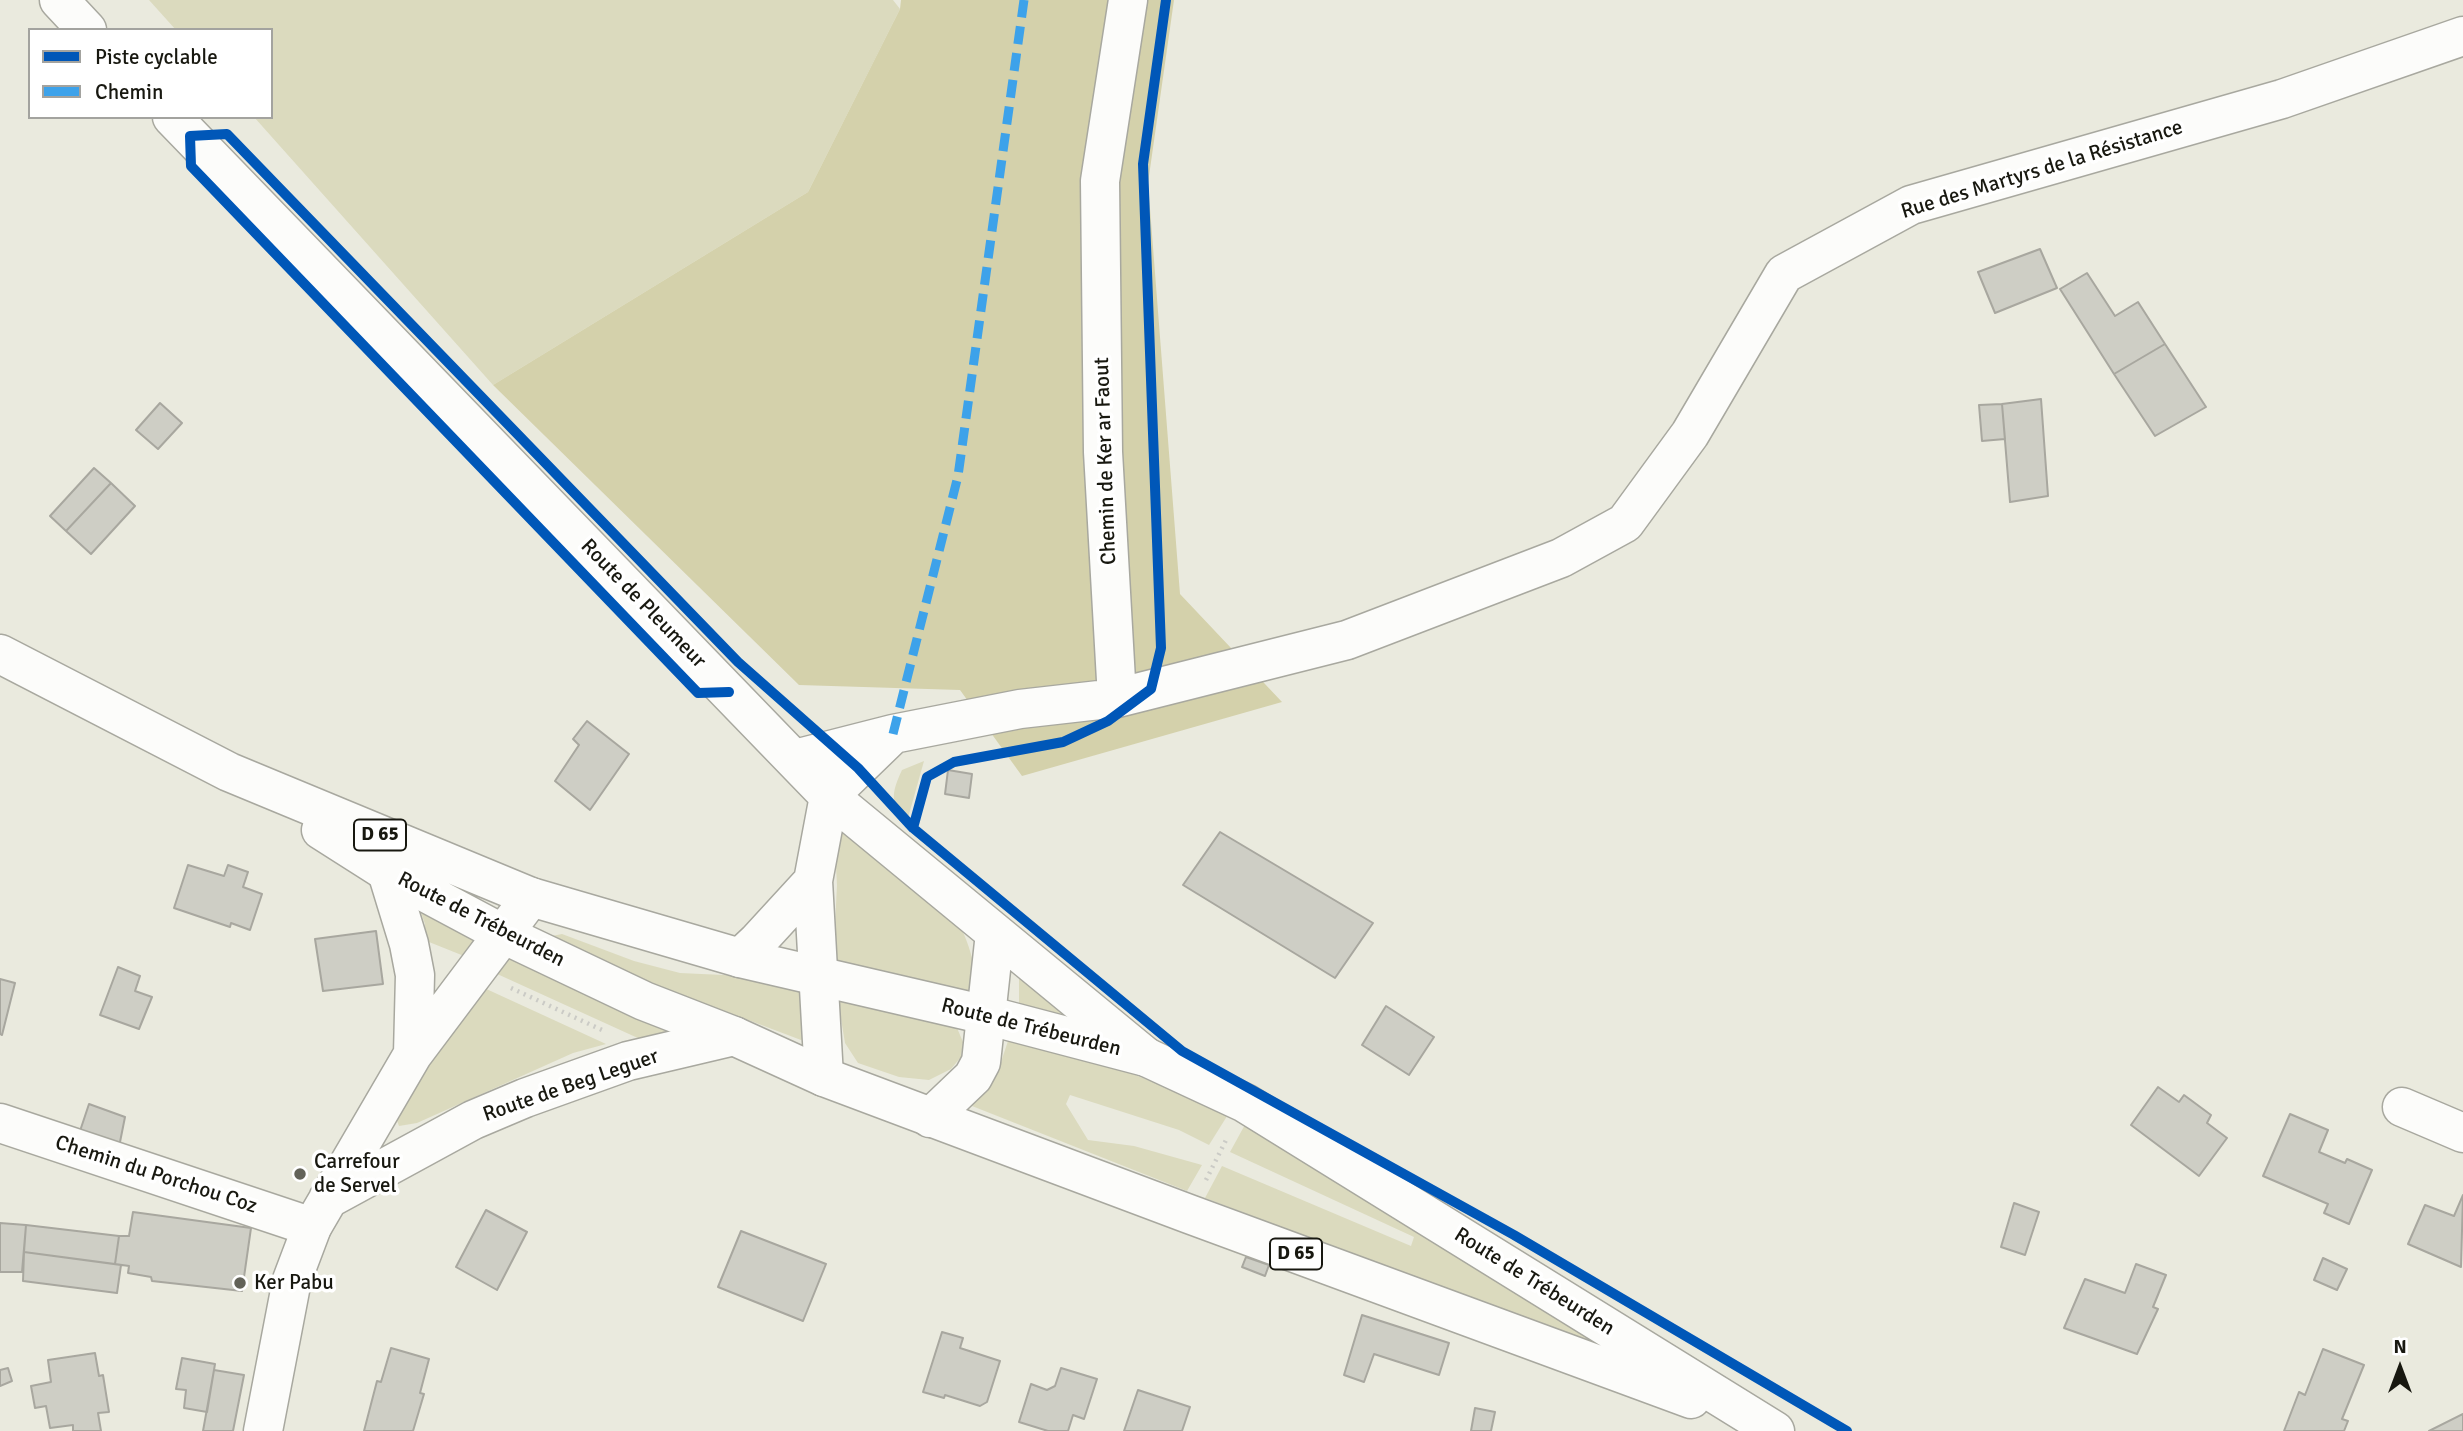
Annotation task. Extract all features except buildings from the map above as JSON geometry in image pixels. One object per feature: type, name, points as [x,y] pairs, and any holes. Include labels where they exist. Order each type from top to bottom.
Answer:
[{"type":"main road","points":[[59,0],[85,28]]},
{"type":"main road","name":"Chemin de Ker ar Faout","points":[[1117,698],[1103,452],[1100,181],[1128,0]]},
{"type":"main road","name":"Rue des Martyrs de la Résistance","points":[[1117,698],[1347,640],[1561,558],[1625,523],[1690,434],[1784,274],[1911,205],[2282,99],[2463,36]]},
{"type":"main road","name":"Route de Pleumeur","points":[[174,119],[829,796],[1146,1057]]},
{"type":"main road","name":"Route de Trébeurden","points":[[0,654],[229,772],[531,897],[740,958],[986,1015],[1146,1057],[1245,1103],[1772,1429]]},
{"type":"main road","points":[[795,759],[893,734],[1020,709],[1117,698]]},
{"type":"main road","points":[[824,1077],[813,881],[829,796],[893,734]]},
{"type":"main road","name":"Route de Trébeurden","points":[[229,772],[387,872],[503,934],[644,1001],[734,1036],[824,1077],[930,1118],[1772,1429]]},
{"type":"main road","points":[[387,872],[409,944],[415,975],[413,1054]]},
{"type":"main road","points":[[740,958],[813,881]]},
{"type":"main road","points":[[263,1431],[292,1280],[320,1213],[413,1054],[531,897]]},
{"type":"main road","points":[[930,1118],[973,1077],[981,1062],[995,933]]},
{"type":"main road","name":"Route de Beg Leguer","points":[[320,1213],[473,1120],[628,1061],[734,1036]]},
{"type":"main road","points":[[2402,1107],[2463,1133]]},
{"type":"main road","name":"Chemin du Porchou Coz","points":[[0,1123],[320,1213]]},
{"type":"path","points":[[475,971],[615,1036],[628,1061]]},
{"type":"path","points":[[1189,1214],[1245,1103]]},
{"type":"green space","points":[[149,0],[893,0],[900,9],[808,192],[493,385],[256,119],[273,119],[273,28],[174,28]]},
{"type":"green space","points":[[924,761],[906,825],[897,810],[894,792],[902,770]]},
{"type":"green space","points":[[833,810],[954,914],[973,961],[973,991],[965,995],[833,964],[837,885]]},
{"type":"green space","points":[[418,904],[479,936],[464,956],[424,940],[425,924]]},
{"type":"green space","points":[[562,934],[634,961],[680,973],[745,976],[803,991],[808,1036],[801,1040],[648,982],[552,936]]},
{"type":"green space","points":[[516,956],[681,1027],[640,1039],[495,973],[507,959]]},
{"type":"green space","points":[[1019,974],[1069,1010],[1067,1018],[1019,1006]]},
{"type":"green space","points":[[482,987],[606,1044],[573,1053],[417,1123],[399,1126],[392,1107]]},
{"type":"green space","points":[[837,995],[942,1018],[957,1028],[963,1042],[961,1057],[951,1069],[929,1080],[899,1077],[858,1063],[845,1043]]},
{"type":"green space","points":[[1010,1035],[1096,1059],[1229,1113],[1209,1145],[1179,1130],[1070,1095],[1066,1104],[1088,1140],[1134,1146],[1202,1165],[1187,1191],[972,1106],[1000,1065]]},
{"type":"green space","points":[[1247,1121],[1636,1362],[1205,1198],[1222,1166],[1411,1246],[1414,1237],[1230,1152]]},
{"type":"shaded area","points":[[901,0],[1174,0],[1148,183],[1180,594],[1282,702],[1022,776],[960,690],[799,685],[493,385],[808,192],[900,9]]},
{"type":"marked path","points":[[893,734],[958,476],[1024,0]]},
{"type":"cycle path","points":[[913,828],[927,777],[954,762],[1063,742],[1108,721],[1151,689],[1161,648],[1143,164],[1166,0]]},
{"type":"cycle path","points":[[729,692],[698,693],[191,166],[190,136],[227,134],[738,662],[858,768],[913,828],[1182,1051],[1514,1235],[1847,1431]]},
{"type":"place","name":"Carrefour de Servel","points":[[300,1174]]},
{"type":"place","name":"Ker Pabu","points":[[240,1283]]}]
